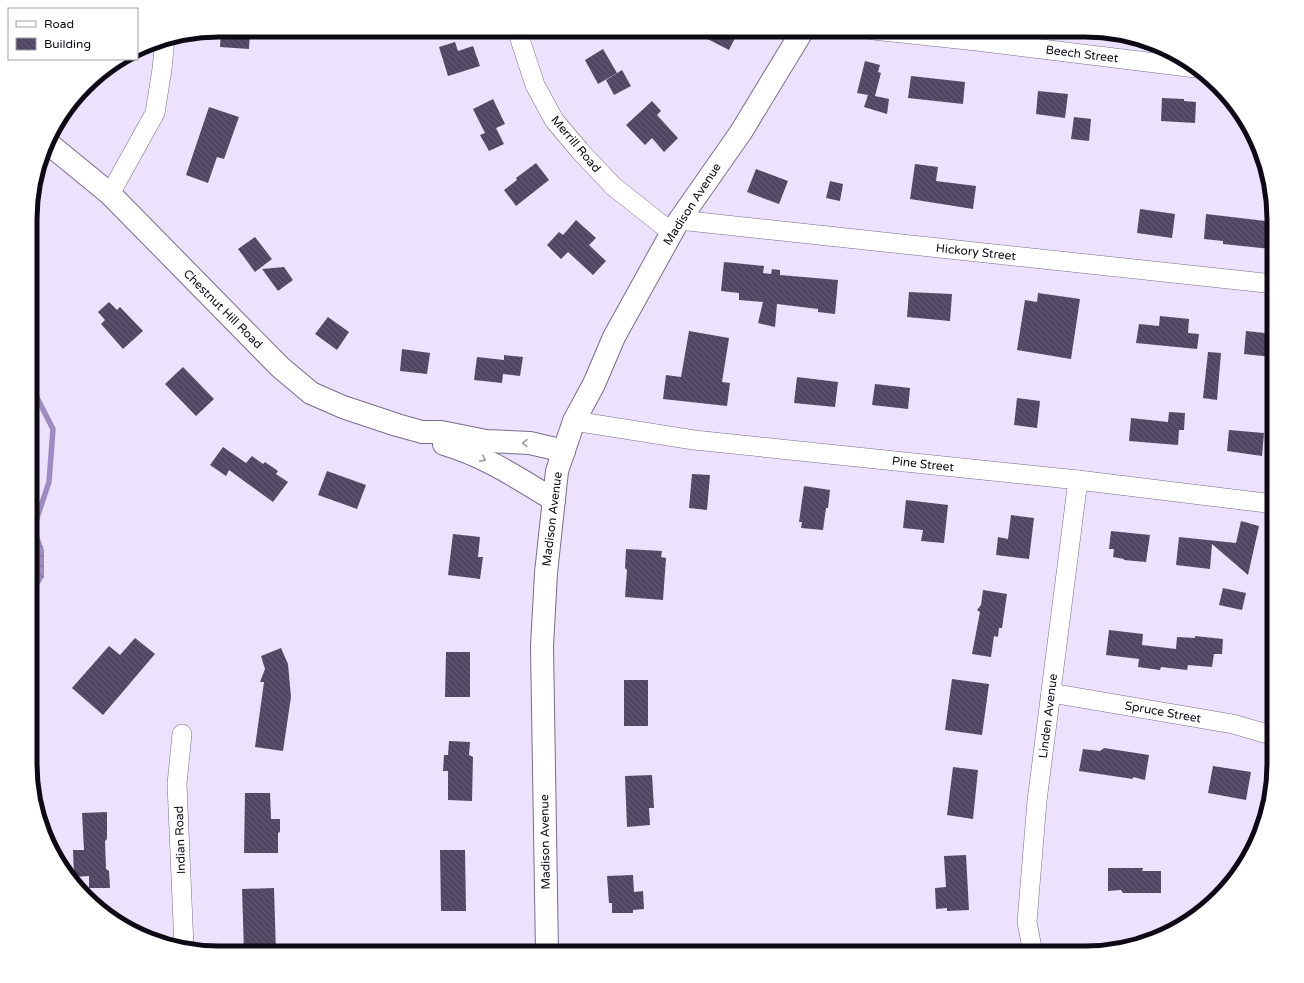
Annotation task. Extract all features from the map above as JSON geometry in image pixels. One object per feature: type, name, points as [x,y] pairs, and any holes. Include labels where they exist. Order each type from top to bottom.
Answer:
[{"type":"street","name":"Merrill Road","points":[[519,37],[534,85],[554,120],[580,151],[613,186],[675,226]]},
{"type":"street","name":"Madison Avenue","points":[[547,946],[542,646],[546,573],[557,471],[574,420],[594,384],[614,337],[675,226],[740,132],[799,37]]},
{"type":"street","name":"Beech Street","points":[[939,37],[1184,67]]},
{"type":"street","points":[[110,194],[155,113],[164,46]]},
{"type":"street","name":"Chestnut Hill Road","points":[[52,146],[110,194],[280,367],[311,393],[344,407],[422,432],[440,443],[462,449],[525,481],[554,500]]},
{"type":"street","name":"Hickory Street","points":[[675,226],[1267,283]]},
{"type":"street","name":"Pine Street","points":[[574,420],[694,440],[1078,480],[1267,503]]},
{"type":"street","name":"Chestnut Hill Road","points":[[422,432],[441,432],[486,441],[530,443],[564,451]]},
{"type":"street","name":"Linden Avenue","points":[[1032,946],[1027,922],[1037,801],[1078,480]]},
{"type":"street","name":"Spruce Street","points":[[1051,693],[1233,724],[1267,734]]},
{"type":"street","name":"Indian Road","points":[[182,734],[177,784],[184,943]]},
{"type":"water","points":[[37,530],[44,550],[44,577],[37,588]]},
{"type":"building","points":[[221,37],[250,37],[249,49],[220,47]]},
{"type":"building","points":[[704,37],[736,37],[729,50]]},
{"type":"building","points":[[455,42],[458,51],[473,46],[480,66],[448,76],[439,47]]},
{"type":"building","points":[[603,49],[617,73],[598,84],[585,60]]},
{"type":"building","points":[[865,61],[880,65],[878,72],[881,73],[875,96],[889,99],[887,114],[864,107],[868,95],[857,93]]},
{"type":"building","points":[[622,70],[631,86],[614,95],[606,80]]},
{"type":"building","points":[[911,76],[965,82],[963,104],[908,98]]},
{"type":"building","points":[[1038,91],[1068,94],[1065,118],[1036,114]]},
{"type":"building","points":[[1162,98],[1184,99],[1184,101],[1196,102],[1195,123],[1161,121]]},
{"type":"building","points":[[493,99],[505,124],[496,128],[504,144],[489,151],[480,135],[485,133],[473,109]]},
{"type":"building","points":[[652,101],[661,111],[657,115],[678,138],[664,152],[652,138],[645,145],[626,125]]},
{"type":"building","points":[[209,107],[239,117],[224,159],[217,157],[208,183],[186,175]]},
{"type":"building","points":[[1074,117],[1091,119],[1089,141],[1071,139]]},
{"type":"building","points":[[536,163],[549,180],[516,206],[504,190],[517,180],[516,178]]},
{"type":"building","points":[[915,164],[938,167],[936,181],[976,186],[973,209],[910,199]]},
{"type":"building","points":[[756,169],[788,181],[779,204],[747,192]]},
{"type":"building","points":[[830,181],[843,184],[840,201],[826,198]]},
{"type":"building","points":[[1140,209],[1175,214],[1172,238],[1137,233]]},
{"type":"building","points":[[1206,214],[1267,221],[1267,249],[1223,244],[1223,241],[1204,239]]},
{"type":"building","points":[[576,220],[596,238],[589,245],[606,261],[593,275],[568,252],[561,259],[547,245],[559,232],[563,235]]},
{"type":"building","points":[[255,237],[272,259],[255,272],[238,249]]},
{"type":"building","points":[[724,262],[764,266],[763,273],[771,274],[772,269],[780,270],[780,275],[838,280],[835,314],[818,312],[818,309],[777,304],[775,327],[758,323],[763,302],[739,300],[739,293],[721,291]]},
{"type":"building","points":[[284,267],[293,280],[278,291],[262,269]]},
{"type":"building","points":[[909,292],[952,294],[950,321],[907,317]]},
{"type":"building","points":[[1038,293],[1080,299],[1071,359],[1017,350],[1025,300],[1037,302]]},
{"type":"building","points":[[109,302],[117,310],[120,307],[143,331],[123,349],[101,324],[105,320],[98,312]]},
{"type":"building","points":[[1160,316],[1189,319],[1188,333],[1199,334],[1197,349],[1136,343],[1139,324],[1159,326]]},
{"type":"building","points":[[328,317],[349,332],[337,350],[315,334]]},
{"type":"building","points":[[689,331],[729,338],[722,382],[730,383],[727,406],[663,399],[666,375],[681,377]]},
{"type":"building","points":[[1246,331],[1267,333],[1267,356],[1244,354]]},
{"type":"building","points":[[402,349],[430,353],[427,374],[400,371]]},
{"type":"building","points":[[1208,352],[1221,353],[1217,400],[1203,398]]},
{"type":"building","points":[[504,355],[523,357],[520,376],[503,374],[502,383],[474,380],[477,357],[504,360]]},
{"type":"building","points":[[183,367],[214,399],[196,416],[165,384]]},
{"type":"building","points":[[797,377],[838,382],[835,407],[794,403]]},
{"type":"building","points":[[875,384],[910,388],[908,409],[872,405]]},
{"type":"building","points":[[1017,398],[1040,401],[1037,428],[1014,425]]},
{"type":"building","points":[[1169,412],[1185,413],[1184,430],[1179,430],[1178,445],[1129,441],[1131,418],[1168,422]]},
{"type":"building","points":[[1229,430],[1264,433],[1262,456],[1227,451]]},
{"type":"building","points":[[223,447],[246,463],[252,456],[263,464],[265,462],[278,471],[276,474],[288,482],[273,502],[229,470],[226,476],[210,465]]},
{"type":"building","points":[[327,471],[366,485],[357,509],[318,495]]},
{"type":"building","points":[[692,474],[710,475],[707,510],[689,508]]},
{"type":"building","points":[[804,486],[830,490],[823,530],[801,528],[802,522],[799,522]]},
{"type":"building","points":[[906,500],[948,505],[944,543],[921,541],[923,530],[903,528]]},
{"type":"building","points":[[1011,515],[1034,518],[1029,559],[996,555],[998,537],[1008,539]]},
{"type":"building","points":[[1241,521],[1259,526],[1248,575],[1212,544],[1210,569],[1176,565],[1179,537],[1236,543]]},
{"type":"building","points":[[1111,531],[1150,535],[1146,562],[1124,560],[1113,557],[1114,549],[1109,549]]},
{"type":"building","points":[[453,534],[480,537],[478,557],[483,557],[480,579],[448,575]]},
{"type":"building","points":[[626,549],[662,551],[661,557],[666,558],[663,600],[625,597],[627,570],[625,568]]},
{"type":"building","points":[[1223,588],[1246,593],[1242,610],[1219,605]]},
{"type":"building","points":[[983,590],[1007,594],[1002,628],[999,628],[998,637],[994,636],[991,657],[972,654],[980,612],[977,610],[981,605]]},
{"type":"building","points":[[1109,630],[1143,634],[1142,645],[1176,649],[1177,637],[1195,638],[1195,636],[1223,639],[1222,654],[1214,654],[1212,667],[1188,665],[1187,670],[1161,667],[1160,670],[1138,667],[1139,659],[1106,655]]},
{"type":"building","points":[[135,638],[155,654],[103,715],[72,688],[109,646],[120,655]]},
{"type":"building","points":[[281,648],[288,664],[291,697],[283,751],[255,747],[264,682],[260,682],[265,669],[261,656]]},
{"type":"building","points":[[446,652],[470,652],[470,697],[445,697]]},
{"type":"building","points":[[952,679],[989,684],[982,735],[945,730]]},
{"type":"building","points":[[624,680],[648,680],[648,726],[624,726]]},
{"type":"building","points":[[449,741],[470,742],[469,755],[473,757],[472,801],[448,800],[448,771],[443,771],[444,755],[448,755]]},
{"type":"building","points":[[1104,748],[1149,755],[1145,780],[1133,777],[1133,779],[1079,771],[1083,749],[1100,751]]},
{"type":"building","points":[[1213,766],[1251,772],[1246,800],[1208,793]]},
{"type":"building","points":[[953,767],[978,770],[973,819],[947,815]]},
{"type":"building","points":[[652,775],[654,808],[649,808],[650,825],[627,827],[625,776]]},
{"type":"building","points":[[245,793],[270,793],[271,819],[280,819],[278,853],[244,853]]},
{"type":"building","points":[[107,812],[107,839],[105,841],[106,869],[109,871],[110,888],[89,888],[89,876],[76,877],[74,873],[73,850],[84,850],[82,813]]},
{"type":"building","points":[[440,850],[465,850],[466,911],[441,911]]},
{"type":"building","points":[[966,855],[969,910],[947,911],[947,908],[936,909],[935,888],[946,887],[944,856]]},
{"type":"building","points":[[1108,868],[1143,868],[1142,871],[1161,871],[1161,893],[1123,893],[1121,890],[1108,891]]},
{"type":"building","points":[[633,875],[634,892],[643,891],[644,909],[633,910],[633,913],[612,913],[612,903],[609,903],[607,876]]},
{"type":"building","points":[[274,888],[276,946],[244,946],[242,889]]},
{"type":"waterway","points":[[37,398],[53,429],[49,482],[37,518]]}]
